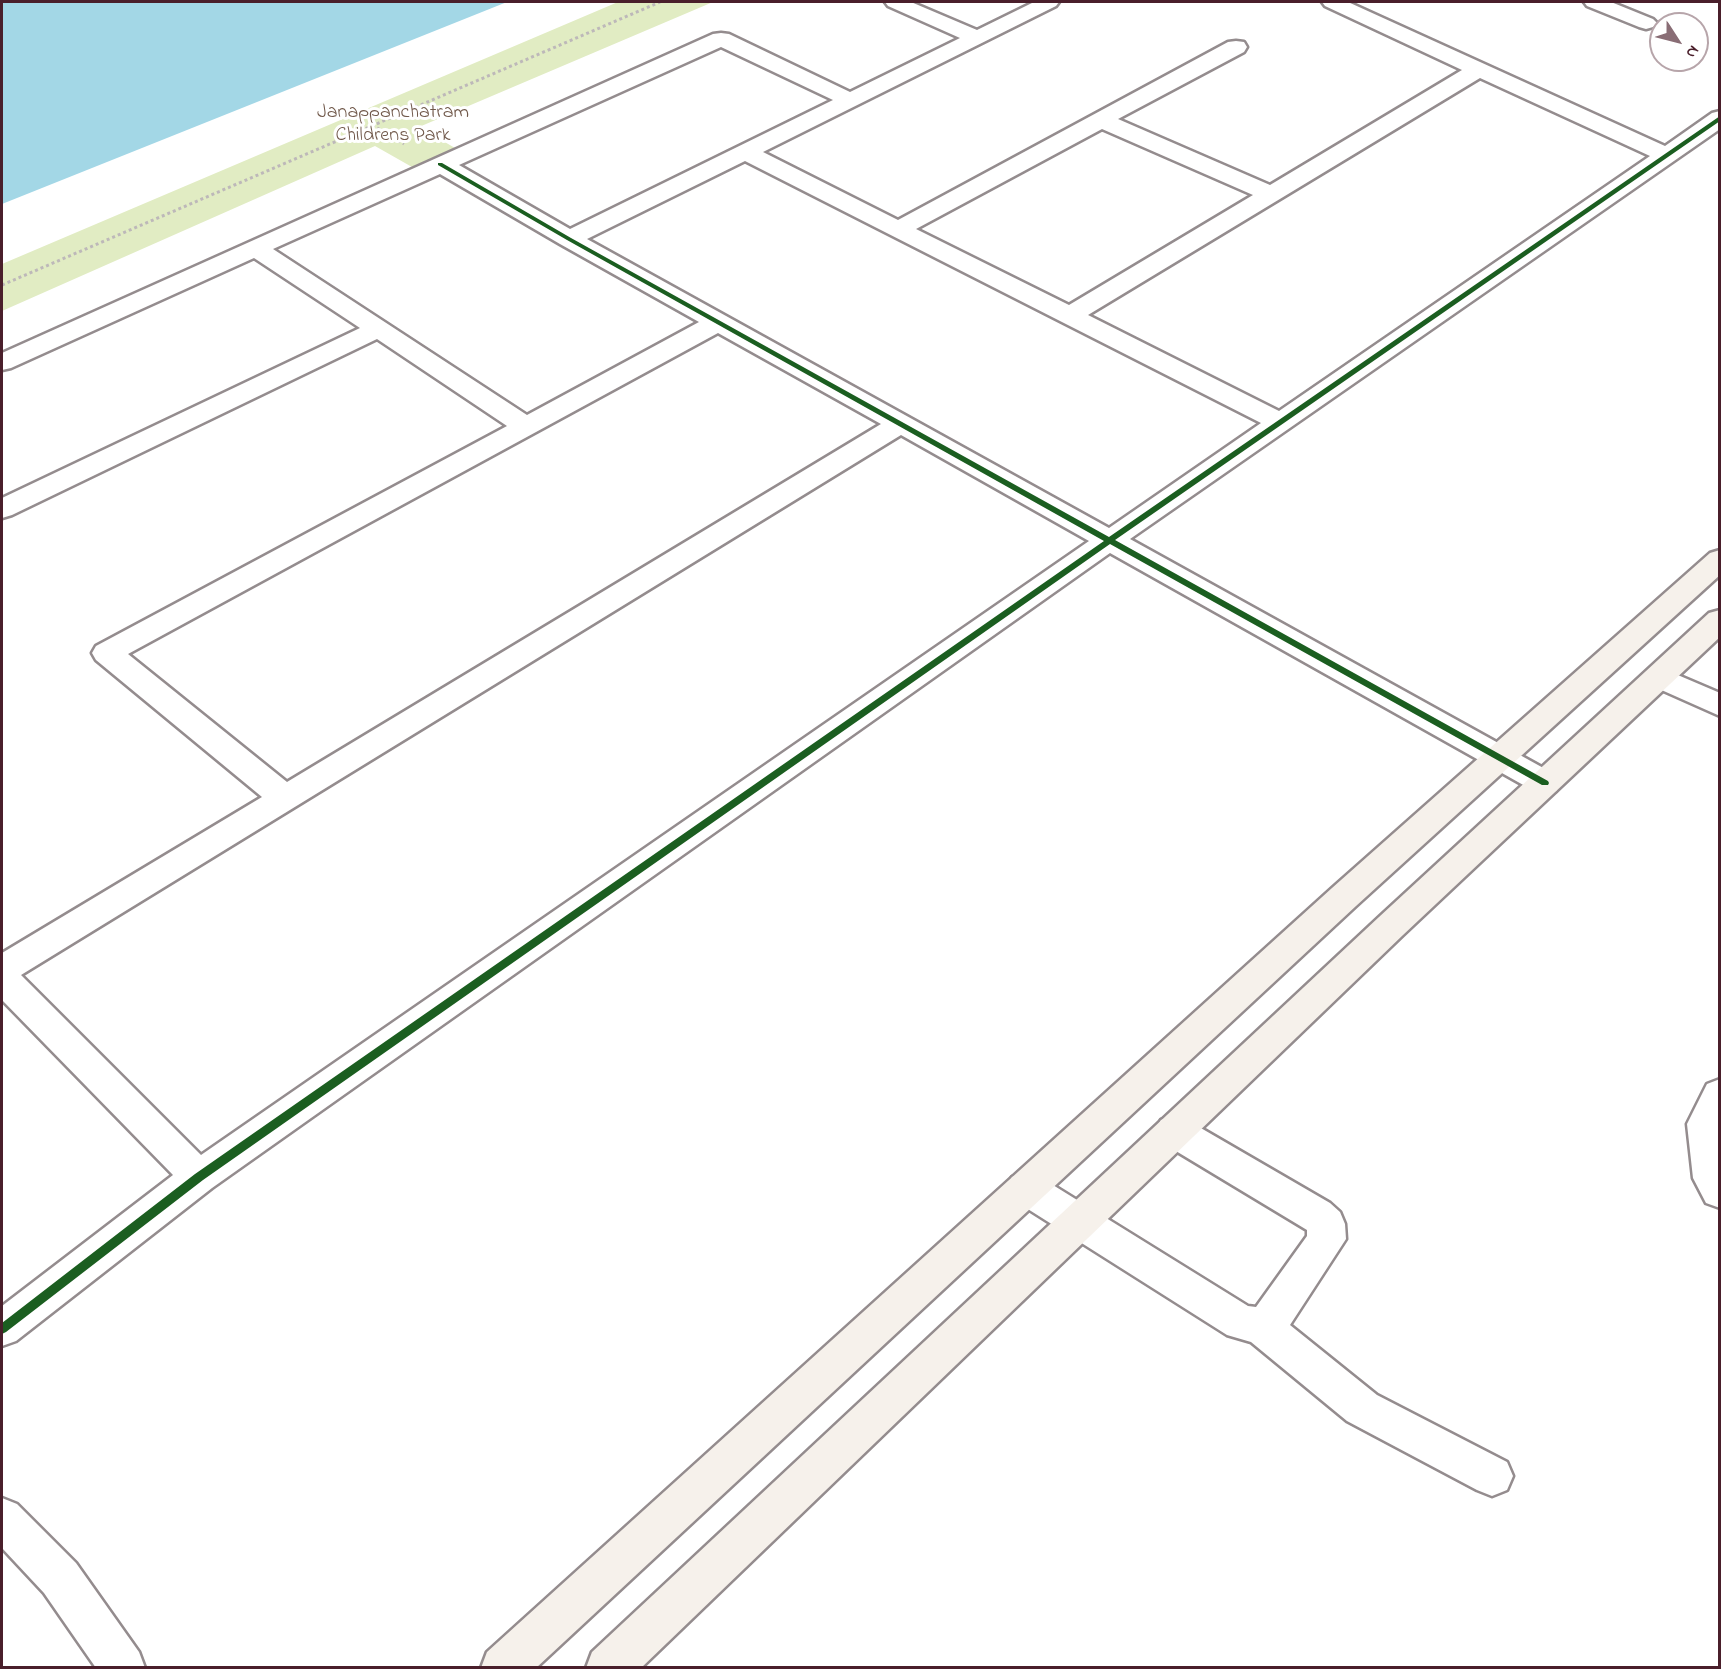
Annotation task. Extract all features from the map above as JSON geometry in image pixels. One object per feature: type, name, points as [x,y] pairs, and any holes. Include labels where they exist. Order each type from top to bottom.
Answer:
[{"type":"highway","points":[[503,1668],[1026,1188],[1719,559]]},
{"type":"highway","points":[[608,1668],[1174,1131],[1719,620]]},
{"type":"street","points":[[894,2],[976,37]]},
{"type":"street","points":[[569,239],[1049,2]]},
{"type":"street","points":[[1332,2],[1666,155]]},
{"type":"street","points":[[1594,2],[1646,23]]},
{"type":"street","points":[[2,362],[721,39],[850,100]]},
{"type":"street","points":[[898,229],[1236,47]]},
{"type":"street","points":[[1069,316],[1479,69]]},
{"type":"street","points":[[2,1329],[199,1177],[1110,540],[1719,118]]},
{"type":"street","points":[[1101,120],[1270,194]]},
{"type":"street","points":[[745,152],[1281,422]]},
{"type":"street","points":[[440,164],[569,239],[1545,783]]},
{"type":"street","points":[[255,248],[526,426]]},
{"type":"street","points":[[285,798],[107,652],[718,322]]},
{"type":"street","points":[[2,509],[378,329]]},
{"type":"street","points":[[2,970],[900,424]]},
{"type":"street","points":[[1659,677],[1719,705]]},
{"type":"street","points":[[2,978],[199,1177]]},
{"type":"street","points":[[1719,1094],[1706,1124],[1712,1178],[1719,1192]]},
{"type":"street","points":[[1174,1131],[1316,1214],[1326,1224],[1327,1239],[1272,1318],[1260,1325]]},
{"type":"street","points":[[1026,1188],[1241,1323],[1260,1325],[1362,1408],[1492,1476]]},
{"type":"street","points":[[2,1518],[60,1578],[123,1668]]},
{"type":"path","points":[[2,285],[660,2]]},
{"type":"green space","name":"Janappanchatram Childrens Park","points":[[618,2],[713,2],[419,127],[455,148],[412,167],[375,146],[2,311],[2,264]]},
{"type":"water","points":[[2,2],[507,2],[2,204]]},
{"type":"cycle path","points":[[2,1329],[199,1177],[1110,540],[1720,118]]},
{"type":"cycle path","points":[[440,164],[569,239],[1545,783]]}]
